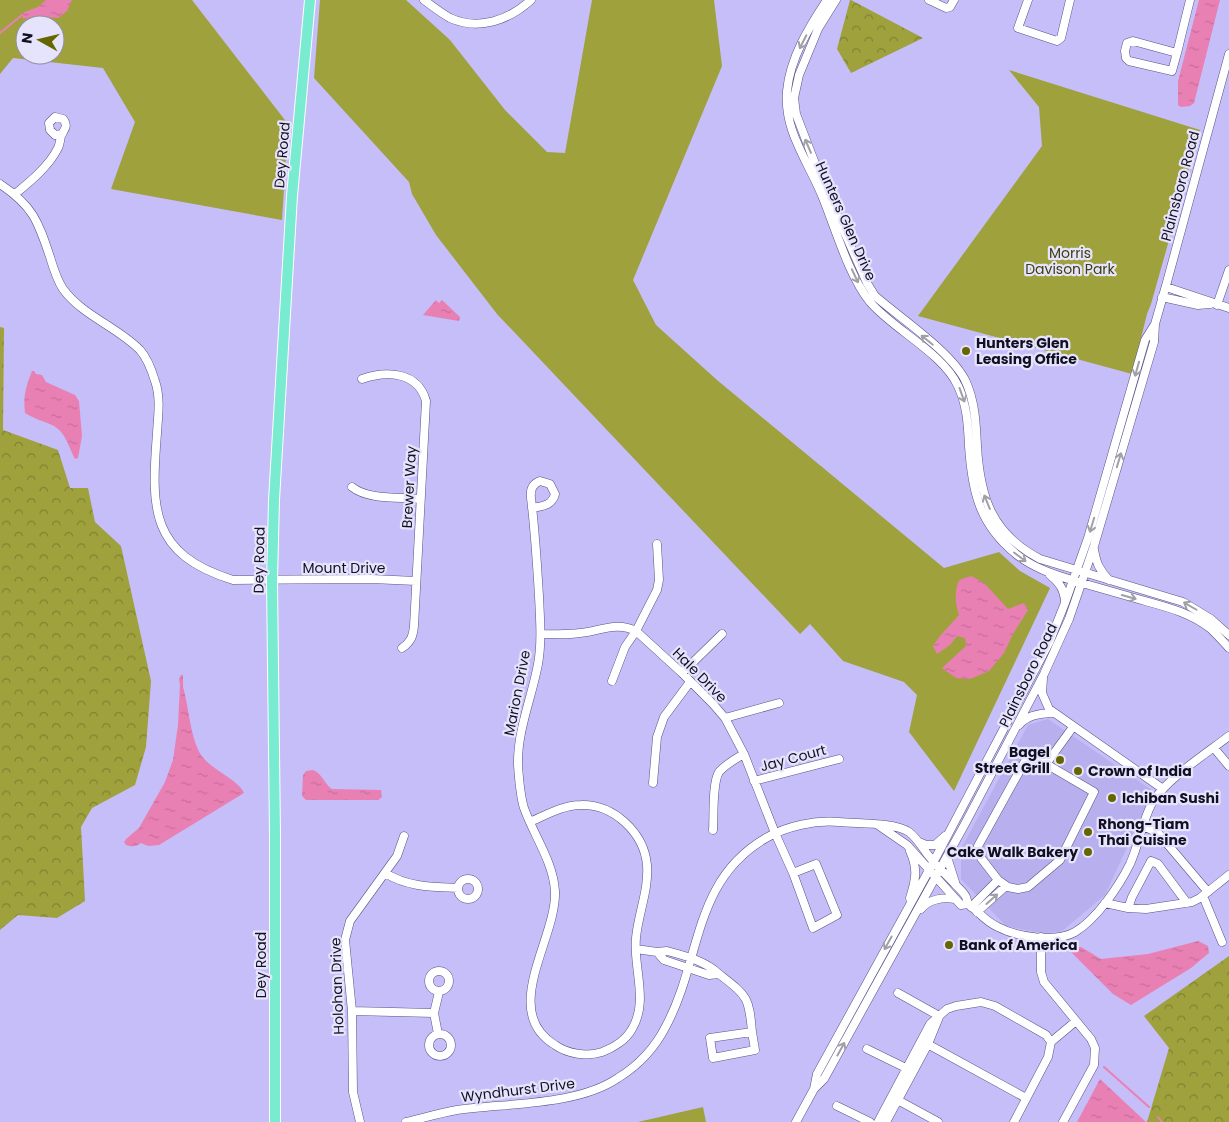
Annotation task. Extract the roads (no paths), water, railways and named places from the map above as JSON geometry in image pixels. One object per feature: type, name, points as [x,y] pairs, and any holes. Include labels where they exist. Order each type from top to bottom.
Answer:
[{"type":"main road","name":"Dey Road","points":[[275,1122],[275,834],[272,581],[274,500],[292,196],[310,0]]},
{"type":"street","points":[[424,0],[449,17],[459,21],[477,23],[493,22],[511,15],[531,0]]},
{"type":"street","name":"Hunters Glen Drive","points":[[827,0],[813,21],[799,49],[791,72],[787,92],[788,113],[792,131],[822,195],[851,268],[862,290],[870,302],[945,366],[958,384],[968,420],[972,474],[979,508],[991,530],[1016,555],[1032,566],[1181,612],[1210,628],[1229,648]]},
{"type":"street","name":"Hunters Glen Drive","points":[[836,0],[818,29],[807,52],[794,98],[796,114],[821,179],[867,283],[875,296],[953,362],[966,382],[976,415],[980,473],[984,495],[997,522],[1012,541],[1040,560],[1184,602],[1211,619],[1229,635]]},
{"type":"street","points":[[929,0],[946,8],[950,7],[954,0]]},
{"type":"street","points":[[1028,0],[1018,28],[1057,41],[1061,38],[1070,0]]},
{"type":"street","points":[[1177,52],[1133,40],[1127,43],[1125,51],[1126,58],[1129,61],[1172,71],[1177,52],[1190,0]]},
{"type":"street","name":"Plainsboro Road","points":[[796,1122],[814,1089],[824,1079],[915,917],[1044,674],[1069,619],[1094,546],[1154,342],[1155,324],[1162,297],[1229,54]]},
{"type":"street","points":[[15,194],[31,181],[52,158],[59,147],[62,134]]},
{"type":"street","name":"Mount Drive","points":[[0,184],[15,194],[38,222],[53,268],[62,287],[76,305],[128,340],[141,352],[150,368],[156,382],[159,398],[154,470],[155,505],[160,522],[170,540],[182,554],[194,564],[212,574],[233,580],[372,579],[416,582]]},
{"type":"street","points":[[1215,304],[1229,270]]},
{"type":"street","points":[[1166,287],[1229,308]]},
{"type":"street","points":[[1162,297],[1198,305],[1215,304]]},
{"type":"street","name":"Plainsboro Road","points":[[814,1089],[817,1074],[934,862],[1044,651],[1066,603],[1102,490],[1146,340],[1155,324]]},
{"type":"street","name":"Brewer Way","points":[[362,379],[381,374],[407,378],[417,384],[423,391],[426,401],[412,637],[408,644],[402,648]]},
{"type":"street","points":[[352,487],[359,493],[368,495],[420,498]]},
{"type":"street","name":"Marion Drive","points":[[530,822],[563,808],[582,804],[614,814],[631,827],[642,843],[647,865],[645,893],[639,918],[636,949],[641,1000],[640,1011],[632,1029],[625,1038],[616,1046],[600,1053],[572,1053],[560,1049],[543,1036],[533,1018],[530,1002],[531,989],[552,918],[555,891],[551,871],[530,822],[521,796],[518,762],[520,740],[538,664],[541,634],[532,508]]},
{"type":"street","points":[[612,681],[625,647],[636,631],[657,590],[659,580],[657,544]]},
{"type":"street","points":[[1094,546],[1098,565],[1109,580]]},
{"type":"street","points":[[1045,570],[1058,581],[1064,593],[1066,603]]},
{"type":"street","points":[[541,634],[569,634],[619,626],[629,627],[636,631]]},
{"type":"street","name":"Hale Drive","points":[[636,631],[682,673],[725,718],[744,754],[775,833]]},
{"type":"street","points":[[682,673],[722,634]]},
{"type":"street","points":[[1044,674],[1043,699],[1054,714],[1163,790]]},
{"type":"street","points":[[653,783],[657,737],[664,717],[690,682]]},
{"type":"street","points":[[725,718],[779,704]]},
{"type":"street","points":[[1012,735],[1021,722],[1028,718],[1039,714],[1054,714]]},
{"type":"street","points":[[1046,764],[1073,727]]},
{"type":"street","points":[[878,825],[907,845],[955,899],[961,904],[972,908],[999,928],[1018,934],[1042,937],[1063,936],[1075,932],[1086,924],[1118,885],[1130,864],[1152,803],[1163,790],[1192,764],[1229,736]]},
{"type":"street","points":[[1214,748],[1229,766]]},
{"type":"street","points":[[714,830],[715,788],[718,774],[732,760],[744,754]]},
{"type":"street","points":[[1029,754],[1046,764],[1094,792],[1060,860],[1028,888],[1018,889],[1006,886],[998,880],[981,858],[978,846],[1029,754]]},
{"type":"street","name":"Jay Court","points":[[754,782],[839,759]]},
{"type":"street","name":"Wyndhurst Drive","points":[[406,1122],[456,1110],[567,1098],[604,1086],[632,1068],[650,1050],[667,1025],[688,969],[707,905],[716,887],[727,871],[747,851],[775,833],[807,824],[832,822],[886,824],[902,829],[915,837],[934,862],[957,887]]},
{"type":"street","points":[[1143,826],[1158,833],[1205,894],[1222,942]]},
{"type":"street","points":[[919,842],[926,845],[935,845],[950,831]]},
{"type":"street","points":[[775,833],[793,873],[813,928],[836,915],[816,864],[793,873]]},
{"type":"street","name":"Holohan Drive","points":[[360,1122],[353,1092],[352,1011],[345,940],[350,921],[397,856],[404,836]]},
{"type":"street","points":[[903,917],[916,877],[915,863],[907,845]]},
{"type":"street","points":[[947,857],[957,887],[966,897],[972,908]]},
{"type":"street","points":[[1128,908],[1132,896],[1151,861],[1158,864],[1187,903]]},
{"type":"street","points":[[385,873],[397,880],[412,885],[458,888]]},
{"type":"street","points":[[1105,903],[1128,908],[1146,909],[1187,903],[1205,894],[1229,875]]},
{"type":"street","points":[[972,908],[998,880]]},
{"type":"street","points":[[972,908],[1006,886]]},
{"type":"street","points":[[915,917],[924,905],[934,900],[955,899]]},
{"type":"street","points":[[1042,937],[1041,972],[1044,982],[1091,1039],[1095,1048],[1094,1065],[1063,1122]]},
{"type":"street","points":[[636,949],[656,952],[667,951],[691,958],[711,967],[742,992],[750,1006],[755,1050],[713,1058],[710,1038],[752,1032]]},
{"type":"street","points":[[656,952],[664,960],[688,969],[709,975],[719,974]]},
{"type":"street","points":[[438,1034],[434,1013],[439,992]]},
{"type":"street","points":[[898,993],[940,1016]]},
{"type":"street","points":[[886,1122],[895,1099],[925,1042],[940,1016],[947,1009],[981,1002],[995,1006],[1046,1035],[1051,1042]]},
{"type":"street","points":[[352,1011],[434,1013]]},
{"type":"street","points":[[1014,1122],[1048,1057],[1051,1042],[1076,1021]]},
{"type":"street","points":[[925,1042],[1026,1098]]},
{"type":"street","points":[[867,1049],[911,1070]]},
{"type":"street","points":[[878,1122],[895,1099]]},
{"type":"street","points":[[895,1099],[938,1122]]},
{"type":"street","points":[[837,1106],[870,1122]]},
{"type":"water","points":[[46,0],[72,0],[67,11],[62,15],[22,15],[22,13],[38,7]]},
{"type":"water","points":[[1199,0],[1220,0],[1194,103],[1190,106],[1181,107],[1178,105],[1178,81]]},
{"type":"water","points":[[436,300],[439,303],[442,300],[460,317],[459,321],[423,315]]},
{"type":"water","points":[[32,371],[42,375],[46,382],[75,395],[79,401],[82,436],[78,458],[75,459],[58,429],[25,413],[24,401]]},
{"type":"water","points":[[971,576],[984,583],[1008,609],[1024,603],[1028,610],[1004,653],[989,671],[970,679],[956,678],[942,668],[966,646],[965,638],[957,636],[950,645],[937,654],[933,646],[959,615],[956,589],[959,580]]},
{"type":"water","points":[[183,675],[183,687],[197,748],[205,760],[241,788],[244,793],[159,845],[148,846],[141,843],[134,846],[126,845],[124,842],[139,828],[165,782],[173,760],[178,725],[179,679]]},
{"type":"water","points":[[313,770],[332,789],[381,790],[382,797],[378,800],[306,800],[302,796],[303,775],[306,771]]},
{"type":"water","points":[[1198,941],[1208,946],[1209,953],[1191,968],[1131,1005],[1113,994],[1068,949],[1081,947],[1101,959],[1148,954]]},
{"type":"water","points":[[1100,1079],[1146,1122],[1077,1122]]},
{"type":"waterway","points":[[0,33],[15,21]]},
{"type":"waterway","points":[[1104,1067],[1149,1107]]},
{"type":"waterway","points":[[1158,1117],[1162,1122]]},
{"type":"place","name":"Hunters Glen Leasing Office","points":[[966,351]]},
{"type":"place","name":"Bagel Street Grill","points":[[1060,760]]},
{"type":"place","name":"Crown of India","points":[[1078,771]]},
{"type":"place","name":"Ichiban Sushi","points":[[1112,798]]},
{"type":"place","name":"Rhong-Tiam Thai Cuisine","points":[[1088,832]]},
{"type":"place","name":"Cake Walk Bakery","points":[[1088,852]]},
{"type":"place","name":"Bank of America","points":[[949,945]]},
{"type":"park label","name":"Morris Davison Park","points":[[1070,262]]}]
